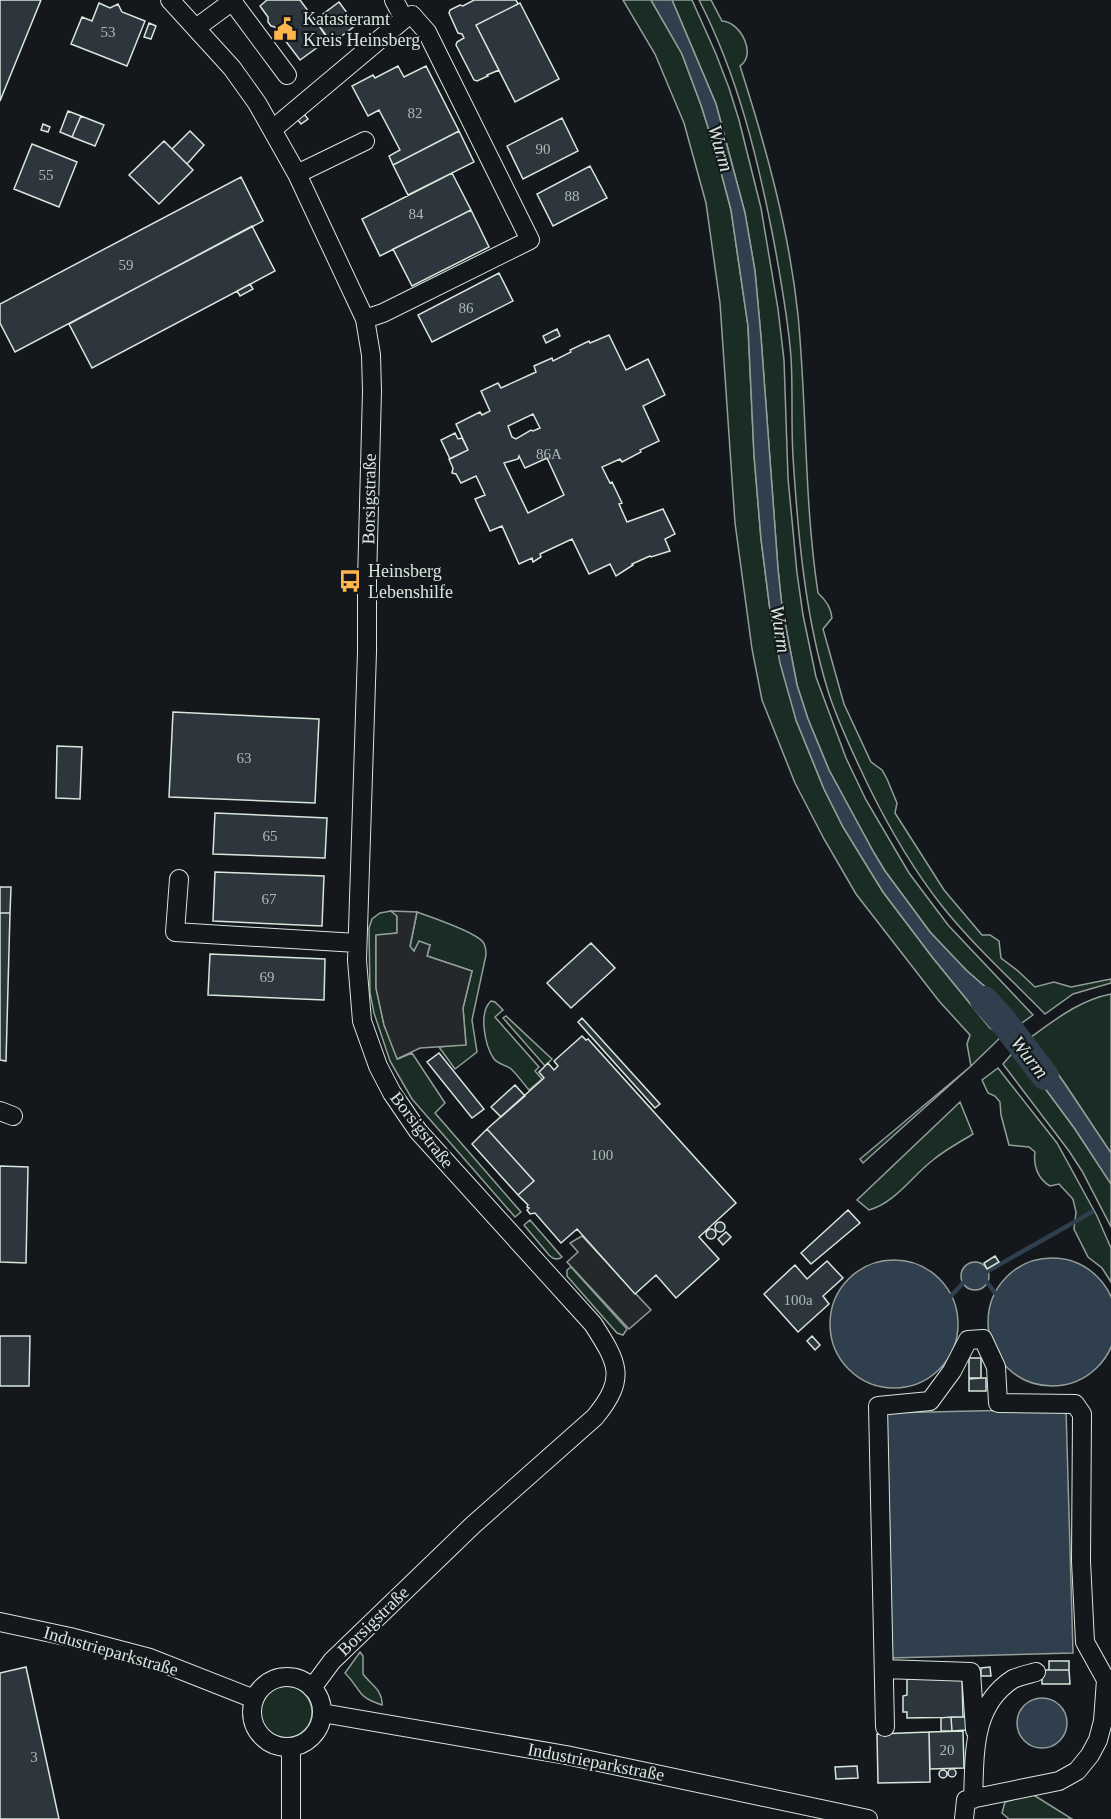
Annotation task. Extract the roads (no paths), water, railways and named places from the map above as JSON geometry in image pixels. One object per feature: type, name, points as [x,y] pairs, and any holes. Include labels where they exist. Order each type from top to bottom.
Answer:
[{"type":"street","name":"Borsigstraße","points":[[170,0],[232,68],[273,129],[297,174],[365,319],[371,355],[372,391],[367,652],[357,943],[362,1022],[378,1066],[392,1094],[418,1131],[593,1324],[610,1351],[616,1372],[616,1380],[609,1400],[595,1417],[457,1541],[332,1661],[312,1688]]},
{"type":"street","points":[[365,319],[382,313],[530,240],[427,32],[410,11],[394,0]]},
{"type":"street","points":[[196,28],[233,1],[287,75]]},
{"type":"street","points":[[273,129],[410,11]]},
{"type":"street","points":[[297,174],[365,141]]},
{"type":"street","points":[[179,879],[175,932],[357,943]]},
{"type":"street","points":[[885,1727],[878,1406],[930,1401],[952,1371],[968,1340],[983,1339],[996,1367],[998,1403],[1075,1404],[1082,1414],[1081,1562],[1085,1642],[1106,1680],[1103,1721],[1098,1740],[1077,1771],[1059,1781],[966,1800],[964,1819]]},
{"type":"street","name":"Industrieparkstraße","points":[[0,1622],[150,1658],[254,1699]]},
{"type":"street","points":[[884,1669],[971,1672],[976,1735],[973,1799]]},
{"type":"street","points":[[976,1735],[984,1713],[996,1692],[1015,1678],[1036,1672]]},
{"type":"street","points":[[280,1677],[292,1677],[312,1688],[318,1695],[322,1713],[321,1723],[309,1740],[291,1748],[279,1747],[267,1742],[258,1734],[251,1711],[260,1689],[280,1677]]},
{"type":"street","name":"Industrieparkstraße","points":[[322,1713],[566,1755],[868,1819]]},
{"type":"street","points":[[291,1748],[291,1819]]},
{"type":"water","points":[[651,0],[672,0],[716,104],[745,213],[755,271],[782,607],[797,685],[808,719],[829,770],[885,871],[930,932],[966,970],[991,992],[1019,1025],[1003,1035],[990,1028],[883,892],[843,827],[824,789],[796,720],[780,663],[770,610],[754,455],[748,326],[731,210],[701,105],[682,54]]},
{"type":"water","points":[[1031,1037],[1111,1153],[1111,1184],[1075,1129],[1016,1049]]},
{"type":"water","points":[[1052,1258],[1076,1263],[1097,1277],[1111,1298],[1116,1322],[1111,1346],[1097,1367],[1076,1381],[1052,1386],[1028,1381],[1007,1367],[993,1346],[988,1322],[993,1298],[1007,1277],[1028,1263]]},
{"type":"water","points":[[894,1260],[919,1265],[939,1279],[953,1299],[958,1324],[953,1349],[939,1369],[919,1383],[894,1388],[869,1383],[849,1369],[835,1349],[830,1324],[835,1299],[849,1279],[869,1265]]},
{"type":"water","points":[[975,1262],[985,1266],[989,1276],[985,1286],[975,1290],[965,1286],[961,1276],[965,1266]]},
{"type":"water","points":[[1066,1409],[1073,1653],[891,1658],[885,1413]]},
{"type":"water","points":[[1037,1698],[1047,1698],[1060,1705],[1067,1718],[1067,1728],[1060,1741],[1047,1748],[1037,1748],[1028,1744],[1021,1737],[1017,1728],[1017,1718],[1021,1709],[1028,1702]]},
{"type":"waterway","name":"Wurm","points":[[984,1000],[1045,1076]]},
{"type":"waterway","points":[[988,1271],[1092,1212]]},
{"type":"waterway","points":[[987,1282],[995,1293]]},
{"type":"waterway","points":[[951,1296],[963,1283]]},
{"type":"place","name":"Katasteramt Kreis Heinsberg","points":[[285,29]]},
{"type":"place","name":"Heinsberg Lebenshilfe","points":[[350,581]]}]
